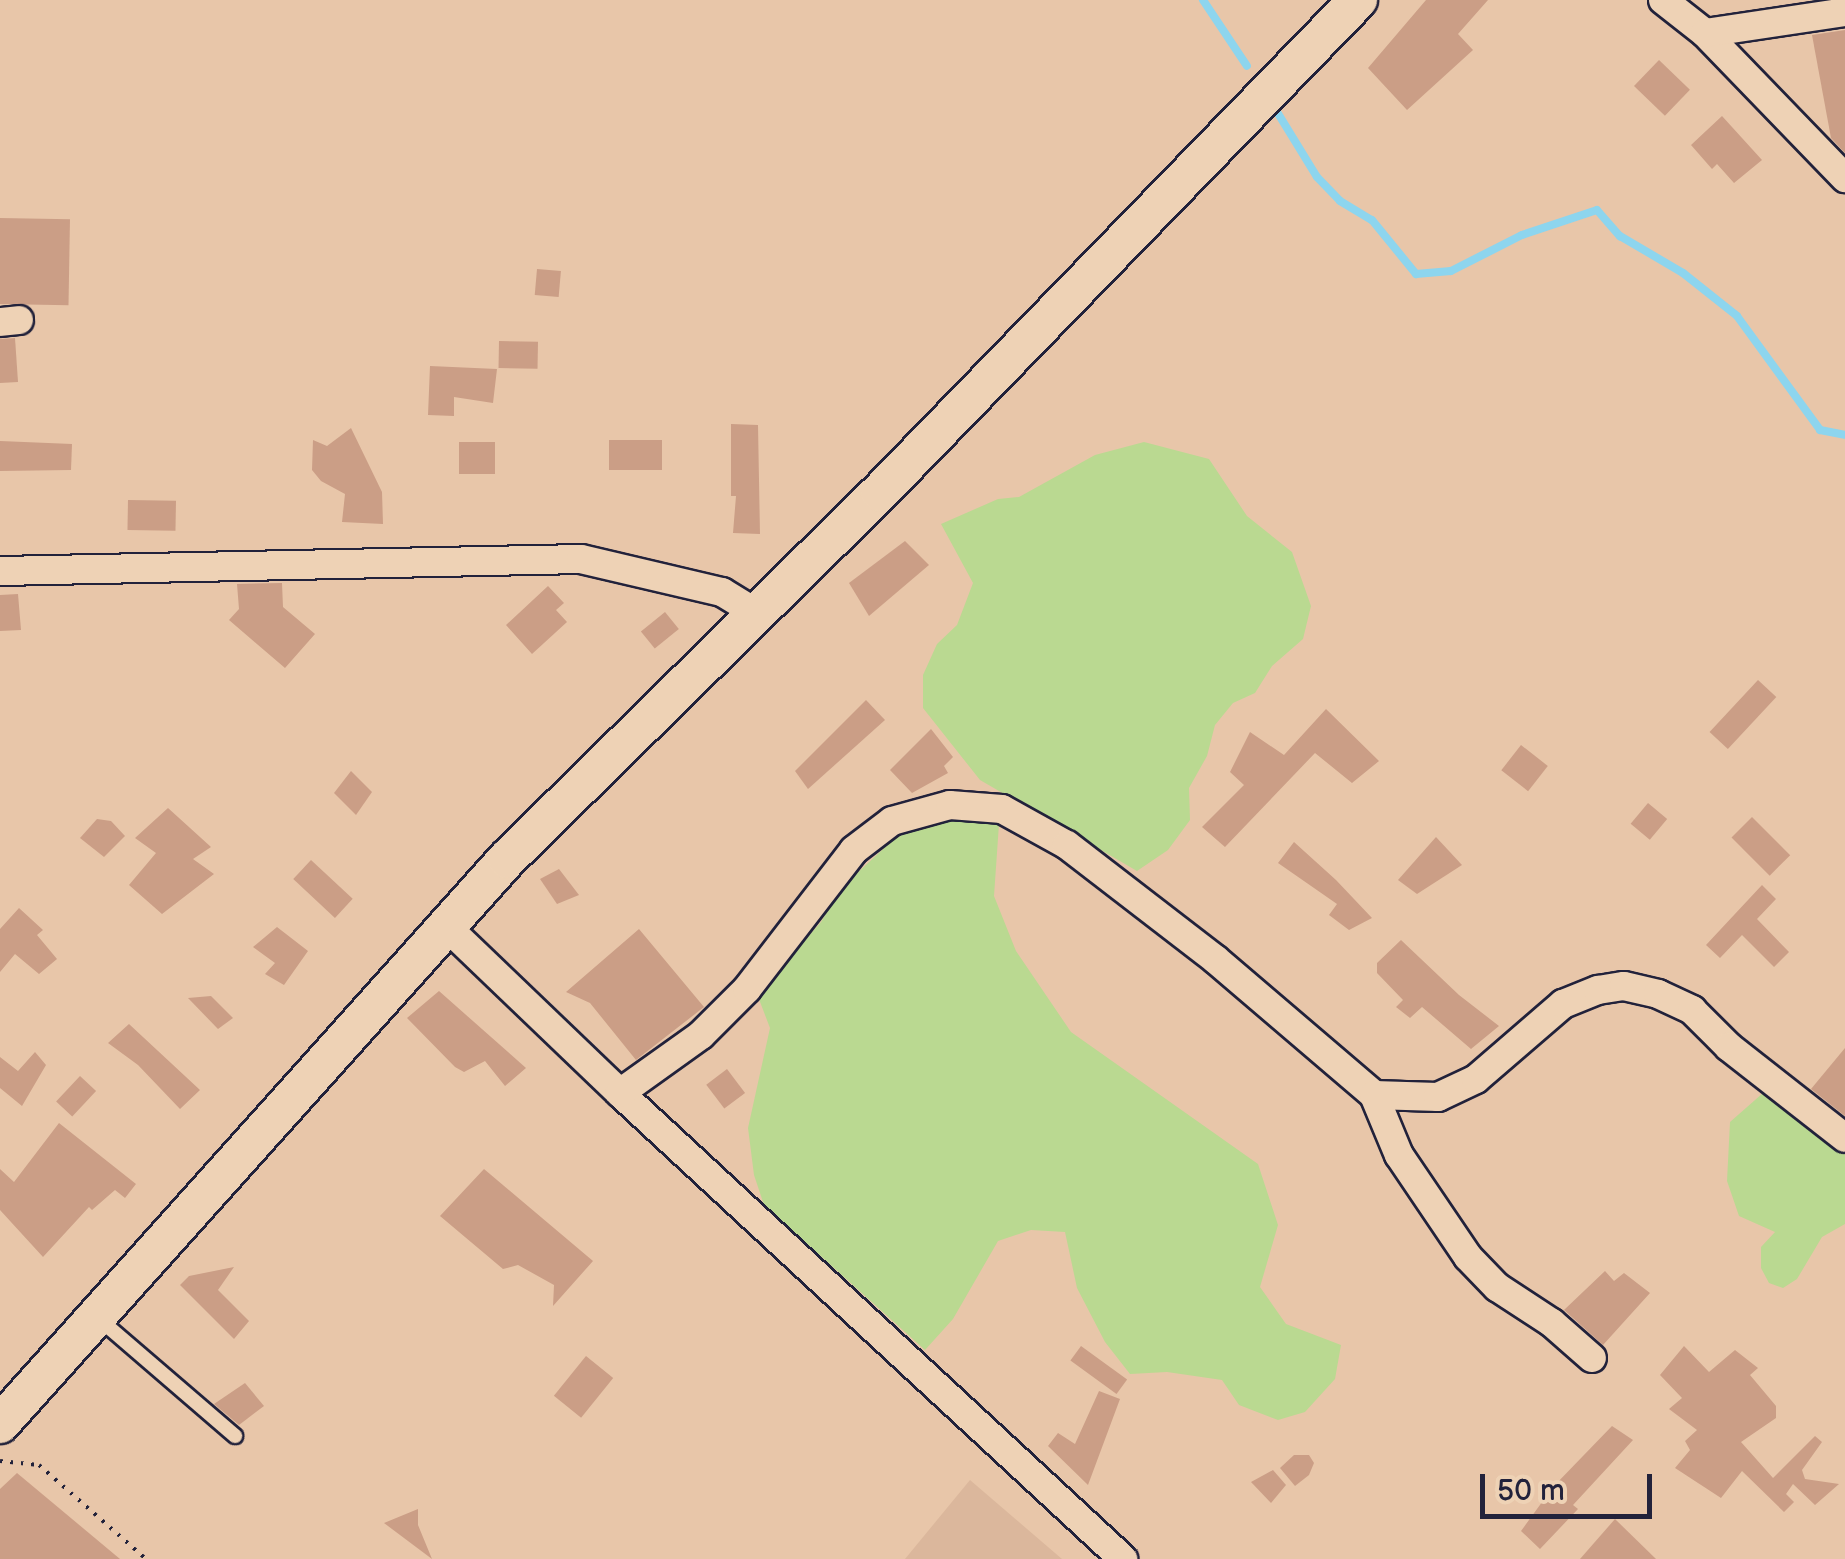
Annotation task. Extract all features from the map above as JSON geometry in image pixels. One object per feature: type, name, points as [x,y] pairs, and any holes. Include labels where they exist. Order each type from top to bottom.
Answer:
[{"type":"main road","points":[[0,1424],[507,860],[758,614],[1358,0]]},
{"type":"street","points":[[1664,0],[1705,33],[1845,178]]},
{"type":"street","points":[[1705,33],[1845,12]]},
{"type":"street","points":[[0,571],[581,560],[722,592],[758,614]]},
{"type":"street","points":[[620,1093],[701,1035],[748,988],[826,880],[854,850],[892,820],[950,804],[1002,810],[1067,845],[1214,959],[1374,1095],[1400,1155],[1468,1257],[1497,1287],[1552,1323],[1592,1358]]},
{"type":"street","points":[[448,928],[1120,1558]]},
{"type":"street","points":[[1374,1095],[1438,1097],[1476,1079],[1563,1004],[1598,990],[1624,986],[1658,994],[1692,1010],[1729,1047],[1845,1138]]},
{"type":"lane","points":[[97,1317],[235,1436]]},
{"type":"path","points":[[0,1460],[39,1465],[146,1559]]},
{"type":"shaded area","points":[[970,1480],[1062,1559],[905,1559]]},
{"type":"green space","points":[[1144,442],[1209,459],[1247,516],[1292,552],[1311,606],[1303,639],[1272,666],[1255,693],[1233,703],[1215,725],[1207,756],[1189,788],[1190,820],[1168,850],[1137,871],[980,780],[923,708],[923,675],[937,644],[957,625],[973,583],[941,524],[998,499],[1019,497],[1095,455]]},
{"type":"green space","points":[[939,818],[999,824],[994,896],[1016,951],[1071,1032],[1258,1164],[1278,1225],[1260,1287],[1286,1324],[1341,1345],[1335,1379],[1305,1412],[1278,1420],[1239,1405],[1222,1380],[1167,1372],[1130,1374],[1105,1342],[1077,1288],[1065,1232],[1031,1230],[998,1241],[953,1319],[925,1350],[764,1205],[754,1175],[748,1128],[770,1028],[757,994],[821,922],[840,889],[895,838]]},
{"type":"green space","points":[[1763,1093],[1845,1127],[1845,1224],[1822,1237],[1797,1279],[1783,1288],[1769,1283],[1761,1268],[1761,1247],[1775,1232],[1739,1216],[1727,1181],[1730,1122]]},
{"type":"building","points":[[1426,0],[1488,0],[1458,34],[1473,50],[1407,110],[1368,68]]},
{"type":"building","points":[[1845,30],[1845,153],[1831,138],[1812,35]]},
{"type":"building","points":[[1659,60],[1690,90],[1665,116],[1634,86]]},
{"type":"building","points":[[1722,116],[1762,160],[1734,183],[1717,164],[1712,169],[1691,145]]},
{"type":"building","points":[[0,218],[70,219],[68,305],[0,304]]},
{"type":"building","points":[[537,269],[561,271],[559,297],[535,295]]},
{"type":"building","points":[[15,338],[18,382],[0,383],[0,339]]},
{"type":"building","points":[[499,341],[538,342],[538,369],[499,368]]},
{"type":"building","points":[[430,366],[497,369],[493,403],[454,397],[454,416],[428,415]]},
{"type":"building","points":[[731,424],[758,425],[760,534],[733,533],[736,496],[731,496]]},
{"type":"building","points":[[351,428],[382,492],[383,524],[342,522],[345,494],[321,481],[312,470],[313,440],[327,446]]},
{"type":"building","points":[[609,440],[662,440],[662,470],[609,470]]},
{"type":"building","points":[[0,441],[72,444],[71,470],[0,471]]},
{"type":"building","points":[[459,442],[495,442],[495,474],[459,474]]},
{"type":"building","points":[[128,500],[176,501],[175,531],[127,530]]},
{"type":"building","points":[[905,541],[929,565],[869,616],[849,583]]},
{"type":"building","points":[[282,583],[283,607],[315,634],[285,668],[229,620],[239,609],[237,584]]},
{"type":"building","points":[[548,586],[564,603],[556,610],[567,622],[532,654],[506,625]]},
{"type":"building","points":[[18,594],[21,630],[0,631],[0,595]]},
{"type":"building","points":[[665,612],[679,629],[655,649],[641,632]]},
{"type":"building","points":[[1758,680],[1776,697],[1728,749],[1710,732]]},
{"type":"building","points":[[866,700],[885,720],[808,789],[795,771]]},
{"type":"building","points":[[1326,709],[1379,761],[1352,783],[1315,753],[1225,847],[1202,827],[1244,785],[1230,772],[1250,732],[1284,755]]},
{"type":"building","points":[[931,729],[953,757],[944,766],[948,773],[912,793],[890,770]]},
{"type":"building","points":[[1521,745],[1548,766],[1528,791],[1501,770]]},
{"type":"building","points":[[351,771],[372,792],[356,815],[334,793]]},
{"type":"building","points":[[1648,803],[1667,819],[1650,840],[1631,824]]},
{"type":"building","points":[[168,808],[211,847],[193,859],[214,874],[162,914],[129,885],[156,853],[135,838]]},
{"type":"building","points":[[1752,817],[1790,855],[1770,876],[1731,838]]},
{"type":"building","points":[[97,819],[111,821],[125,836],[104,857],[80,838]]},
{"type":"building","points":[[1436,837],[1462,865],[1417,894],[1398,880]]},
{"type":"building","points":[[1294,842],[1372,918],[1349,930],[1329,915],[1337,904],[1278,863]]},
{"type":"building","points":[[311,860],[353,899],[335,918],[293,879]]},
{"type":"building","points":[[559,869],[579,895],[557,904],[540,879]]},
{"type":"building","points":[[1762,885],[1776,899],[1757,919],[1789,952],[1774,967],[1742,935],[1720,958],[1706,945]]},
{"type":"building","points":[[19,908],[43,930],[37,935],[57,959],[39,974],[15,954],[0,972],[0,929]]},
{"type":"building","points":[[277,927],[308,951],[284,985],[265,974],[275,963],[253,947]]},
{"type":"building","points":[[639,929],[704,1007],[636,1060],[590,1003],[566,992]]},
{"type":"building","points":[[1401,940],[1459,995],[1499,1026],[1471,1049],[1422,1007],[1410,1018],[1396,1007],[1403,1000],[1377,973],[1377,963]]},
{"type":"building","points":[[439,991],[526,1068],[505,1086],[485,1061],[464,1072],[455,1067],[407,1018]]},
{"type":"building","points":[[211,996],[233,1018],[218,1029],[188,998]]},
{"type":"building","points":[[129,1024],[200,1090],[180,1109],[138,1065],[108,1043]]},
{"type":"building","points":[[1845,1048],[1845,1116],[1811,1089]]},
{"type":"building","points":[[35,1052],[46,1065],[22,1106],[0,1088],[0,1057],[18,1071]]},
{"type":"building","points":[[727,1069],[745,1093],[724,1109],[706,1085]]},
{"type":"building","points":[[80,1076],[96,1091],[72,1117],[56,1102]]},
{"type":"building","points":[[59,1123],[136,1184],[125,1198],[115,1190],[92,1210],[89,1207],[43,1257],[0,1210],[0,1169],[14,1182]]},
{"type":"building","points":[[484,1169],[593,1261],[553,1306],[554,1285],[518,1265],[503,1269],[440,1216]]},
{"type":"building","points":[[234,1267],[218,1290],[249,1321],[234,1339],[180,1285],[189,1276]]},
{"type":"building","points":[[1605,1271],[1614,1281],[1624,1273],[1650,1293],[1603,1345],[1564,1310]]},
{"type":"building","points":[[1081,1346],[1127,1380],[1117,1394],[1070,1361]]},
{"type":"building","points":[[1684,1346],[1709,1372],[1735,1350],[1758,1368],[1750,1375],[1776,1406],[1776,1418],[1741,1442],[1773,1478],[1815,1436],[1822,1442],[1802,1470],[1805,1479],[1839,1484],[1815,1505],[1793,1484],[1786,1494],[1794,1502],[1784,1512],[1742,1471],[1721,1498],[1675,1468],[1690,1450],[1685,1441],[1697,1430],[1669,1409],[1682,1398],[1660,1375]]},
{"type":"building","points":[[586,1356],[613,1378],[581,1418],[554,1396]]},
{"type":"building","points":[[245,1383],[264,1406],[239,1425],[214,1404]]},
{"type":"building","points":[[1099,1391],[1120,1399],[1088,1485],[1048,1446],[1058,1433],[1075,1444]]},
{"type":"building","points":[[1612,1426],[1633,1440],[1573,1505],[1578,1509],[1540,1549],[1521,1531],[1553,1487]]},
{"type":"building","points":[[1294,1455],[1309,1455],[1314,1463],[1309,1475],[1295,1486],[1280,1468]]},
{"type":"building","points":[[1273,1470],[1286,1485],[1271,1503],[1251,1482]]},
{"type":"building","points":[[17,1473],[120,1559],[0,1559],[0,1489]]},
{"type":"building","points":[[418,1509],[418,1525],[432,1559],[384,1523]]},
{"type":"building","points":[[1615,1519],[1656,1559],[1580,1559]]},
{"type":"waterway","points":[[1203,0],[1247,66]]},
{"type":"waterway","points":[[1271,102],[1317,177],[1340,201],[1372,220],[1416,274],[1451,271],[1522,235],[1597,210],[1620,236],[1683,273],[1737,316],[1820,430],[1845,435]]}]
